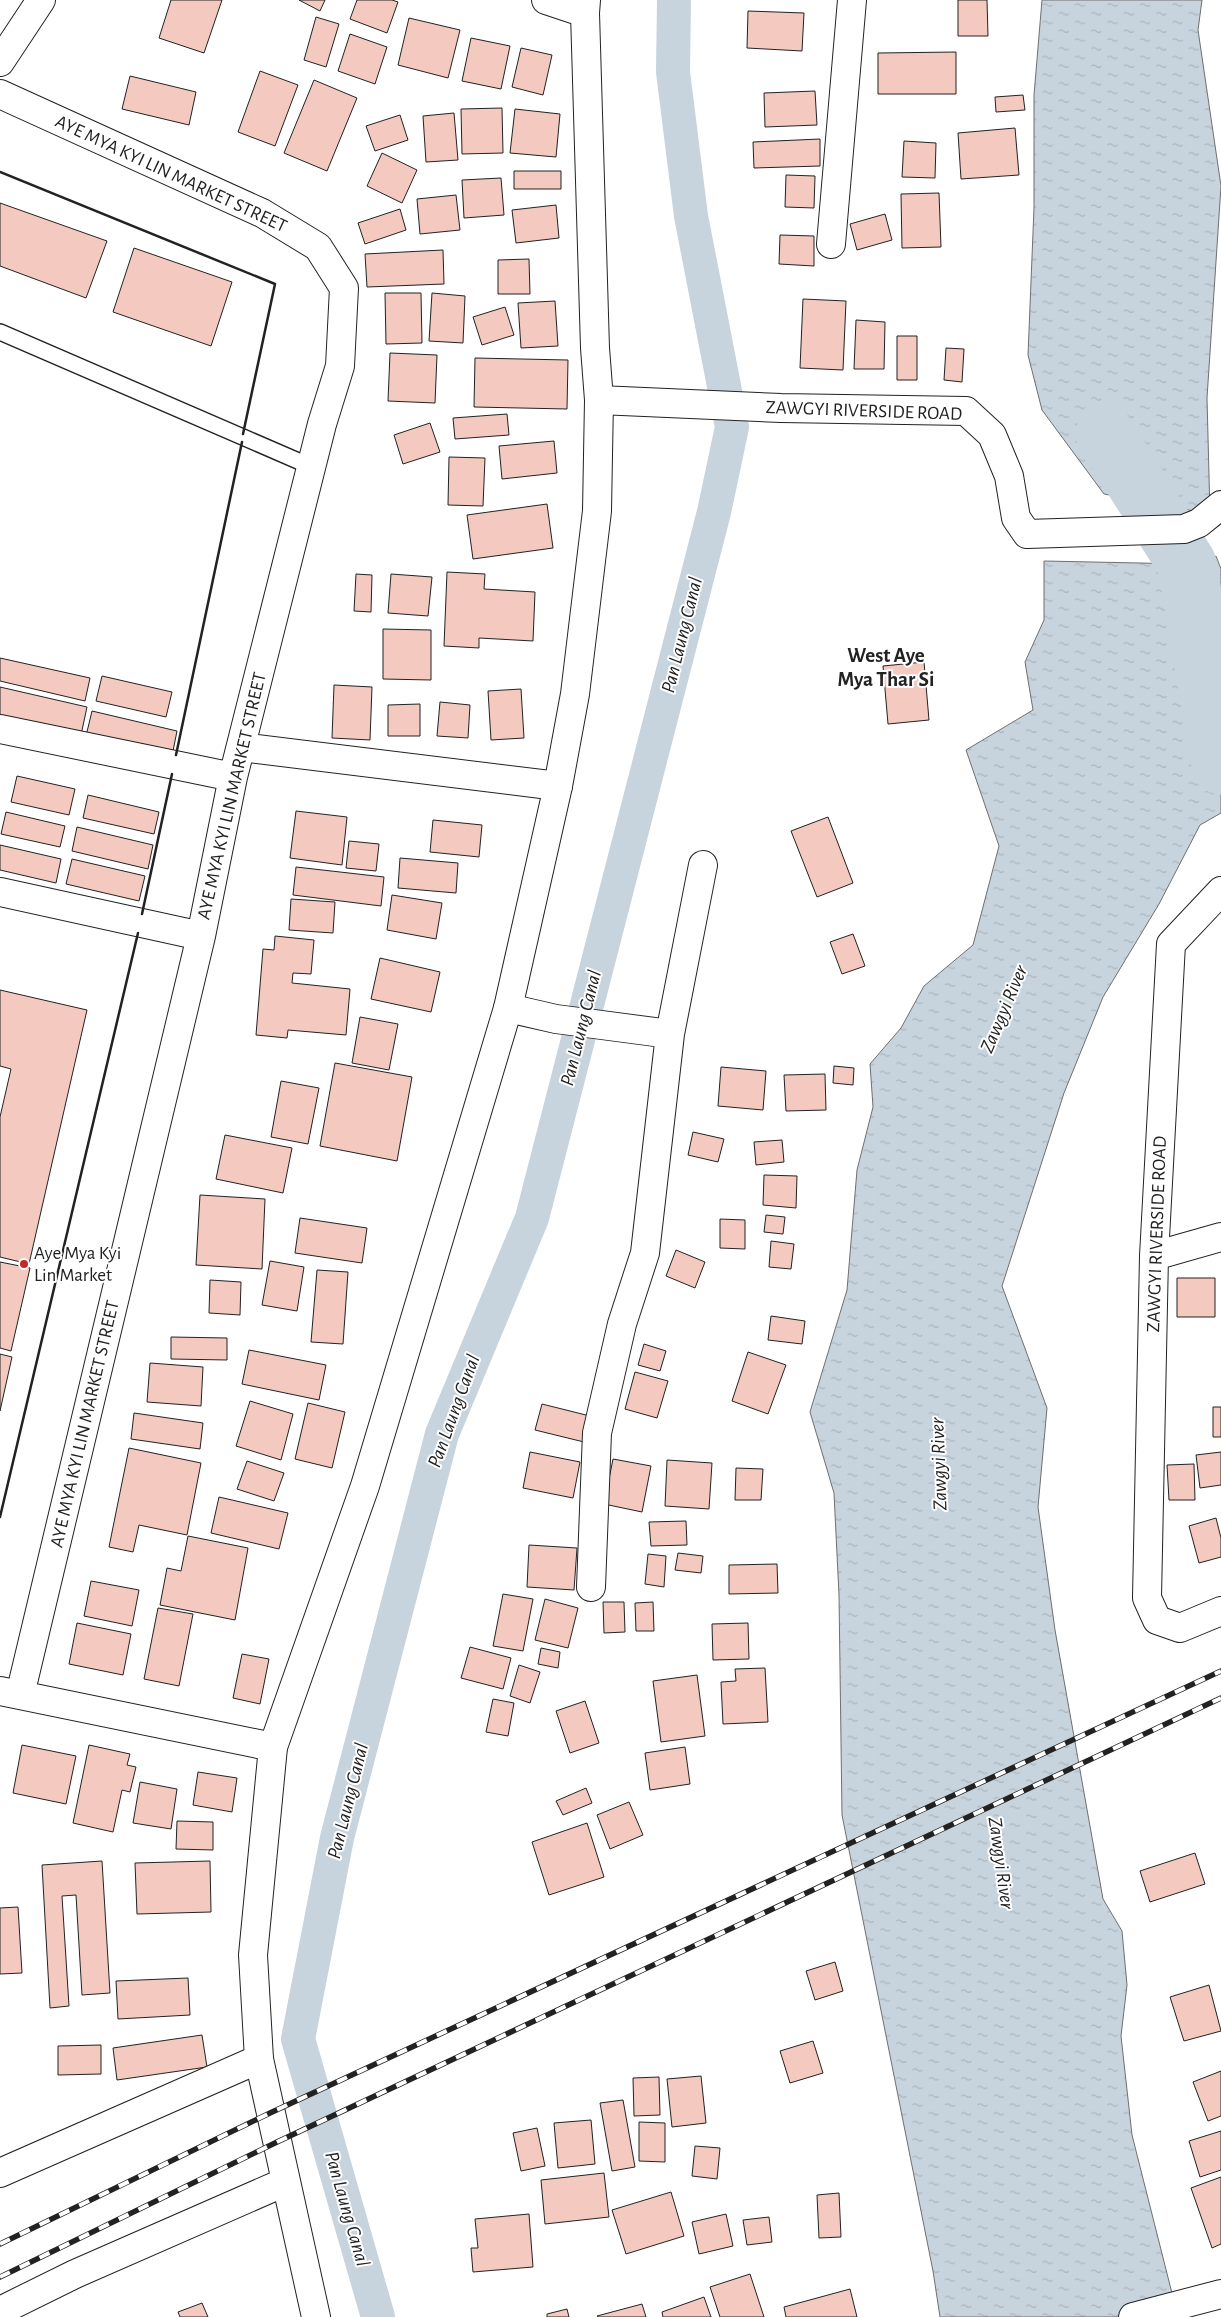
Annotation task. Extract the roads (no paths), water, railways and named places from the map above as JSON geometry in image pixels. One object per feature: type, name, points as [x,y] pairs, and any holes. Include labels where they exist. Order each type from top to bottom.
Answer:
[{"type":"main road","points":[[0,62],[40,0]]},
{"type":"main road","points":[[316,2317],[259,2059],[253,1955],[273,1747],[365,1486],[508,1008],[558,786],[576,694],[597,511],[600,400],[595,348],[586,7],[546,0]]},
{"type":"main road","points":[[831,244],[852,0]]},
{"type":"main road","name":"AYE MYA KYI LIN MARKET STREET","points":[[0,94],[262,212],[318,247],[344,288],[340,366],[312,467],[241,747],[201,936],[10,1693]]},
{"type":"main road","name":"ZAWGYI RIVERSIDE ROAD","points":[[600,400],[782,408],[966,411],[992,435],[1009,476],[1016,518],[1027,534],[1184,529],[1198,523],[1220,501]]},
{"type":"main road","points":[[0,729],[234,777]]},
{"type":"main road","points":[[241,747],[558,786]]},
{"type":"main road","points":[[591,1587],[597,1433],[622,1324],[645,1253],[670,1034],[703,865]]},
{"type":"main road","name":"ZAWGYI RIVERSIDE ROAD","points":[[1221,891],[1171,944],[1154,1256],[1147,1598],[1157,1620],[1180,1628],[1221,1611]]},
{"type":"main road","points":[[0,892],[201,936]]},
{"type":"main road","points":[[508,1008],[556,1019],[670,1034]]},
{"type":"main road","points":[[1154,1256],[1221,1237]]},
{"type":"main road","points":[[10,1693],[273,1747]]},
{"type":"main road","points":[[0,2173],[259,2059]]},
{"type":"main road","points":[[0,2311],[75,2274],[285,2182]]},
{"type":"main road","points":[[1133,2317],[1221,2294]]},
{"type":"lane","points":[[0,332],[312,467]]},
{"type":"water","points":[[1042,0],[1202,0],[1198,30],[1221,186],[1207,398],[1210,514],[1104,494],[1042,410],[1028,355],[1034,208],[1034,95]]},
{"type":"water","name":"Zawgyi River","points":[[1216,556],[1221,569],[1221,601],[1192,612],[1201,633],[1221,626],[1221,662],[1212,666],[1219,684],[1221,683],[1221,813],[1200,825],[1159,904],[1103,997],[1064,1093],[1002,1286],[1047,1408],[1038,1507],[1055,1630],[1103,1899],[1122,1931],[1127,1985],[1121,2036],[1132,2135],[1178,2317],[940,2317],[933,2271],[842,1815],[839,1595],[834,1493],[810,1412],[847,1290],[857,1170],[873,1107],[870,1064],[901,1028],[924,986],[973,945],[999,846],[966,750],[1033,710],[1025,662],[1044,620],[1044,561],[1187,564],[1207,561]]},
{"type":"waterway","name":"Pan Laung Canal","points":[[378,2317],[298,2039],[337,1838],[442,1434],[532,1218],[714,512],[732,427],[691,216],[673,72],[674,0]]},
{"type":"waterway","points":[[1105,434],[1187,564],[1221,765]]},
{"type":"railway","points":[[0,2244],[270,2113],[1221,1671]]},
{"type":"railway","points":[[0,2277],[277,2142],[1221,1698]]},
{"type":"place","name":"Aye Mya Kyi Lin Market","points":[[24,1264]]},
{"type":"district","name":"West Aye Mya Thar Si","points":[[886,667]]}]
